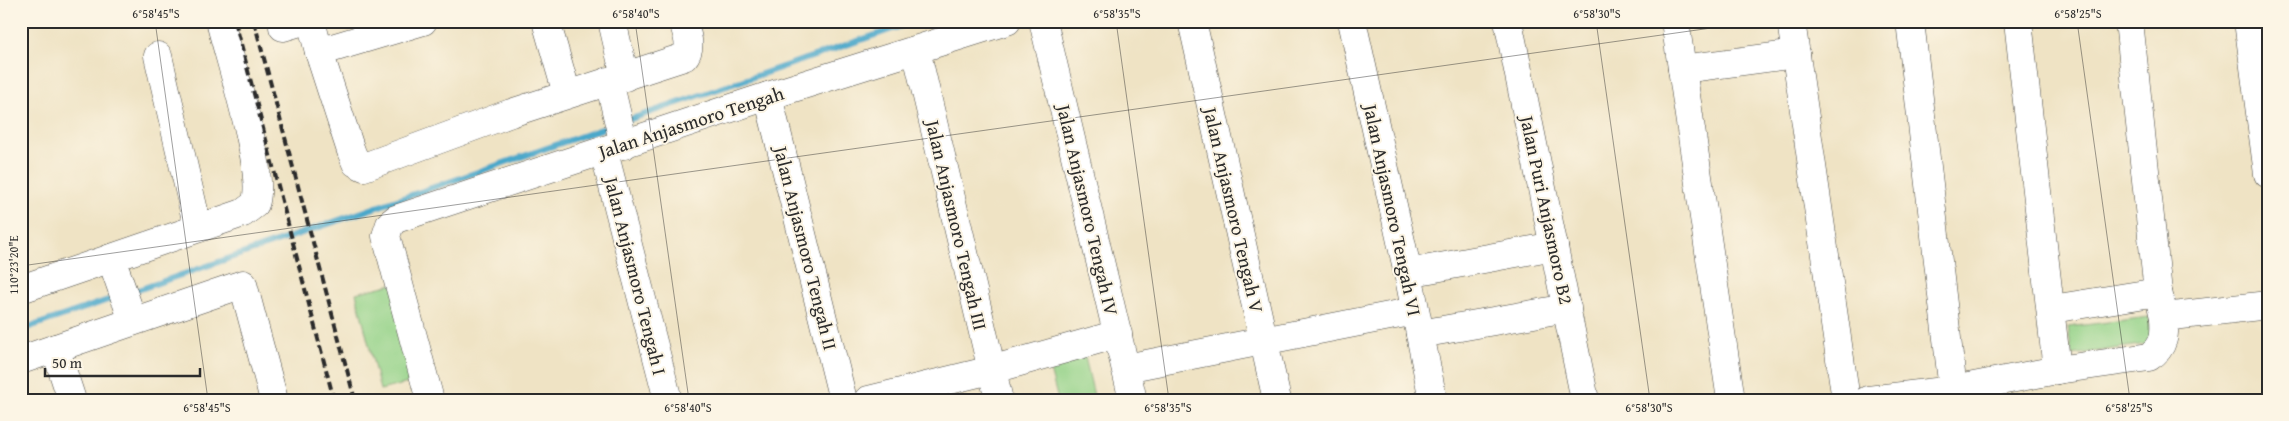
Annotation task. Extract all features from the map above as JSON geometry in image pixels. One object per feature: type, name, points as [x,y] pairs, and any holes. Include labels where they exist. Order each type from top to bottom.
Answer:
[{"type":"street","points":[[21,289],[112,262],[243,212],[255,204],[258,180],[256,159],[220,21]]},
{"type":"street","points":[[311,21],[354,161],[364,166],[568,94],[667,64],[686,55],[689,45],[683,21]]},
{"type":"street","points":[[319,52],[423,21]]},
{"type":"street","points":[[546,21],[568,94]]},
{"type":"street","name":"Jalan Anjasmoro Tengah I","points":[[612,21],[617,79],[614,148],[668,400]]},
{"type":"street","name":"Jalan Anjasmoro Tengah","points":[[430,400],[386,236],[390,224],[400,217],[768,96],[1007,21]]},
{"type":"street","name":"Jalan Anjasmoro Tengah IV","points":[[1043,21],[1133,400]]},
{"type":"street","name":"Jalan Anjasmoro Tengah V","points":[[1192,21],[1277,400]]},
{"type":"street","name":"Jalan Anjasmoro Tengah VI","points":[[1352,21],[1408,274],[1433,400]]},
{"type":"street","name":"Jalan Puri Anjasmoro B2","points":[[1508,21],[1584,400]]},
{"type":"street","points":[[1675,21],[1731,400]]},
{"type":"street","points":[[1791,21],[1846,400]]},
{"type":"street","points":[[1910,21],[1953,390]]},
{"type":"street","points":[[2018,21],[2052,309],[2057,370]]},
{"type":"street","points":[[1868,400],[1953,390],[2057,370],[2149,357],[2158,351],[2165,336],[2129,21]]},
{"type":"street","points":[[2248,21],[2262,70],[2268,174]]},
{"type":"street","name":"Jalan Anjasmoro Tengah III","points":[[916,50],[999,400]]},
{"type":"street","points":[[1682,69],[1796,54]]},
{"type":"street","points":[[158,56],[210,223]]},
{"type":"street","name":"Jalan Anjasmoro Tengah II","points":[[768,96],[843,400]]},
{"type":"street","points":[[1408,274],[1554,246]]},
{"type":"street","points":[[112,262],[131,315]]},
{"type":"street","points":[[21,360],[55,348],[131,315],[243,284],[274,400]]},
{"type":"street","points":[[2052,309],[2161,304],[2268,305]]},
{"type":"street","points":[[1126,368],[1264,341],[1567,308]]},
{"type":"street","points":[[868,400],[991,370],[1118,334]]},
{"type":"street","points":[[55,348],[72,400]]},
{"type":"green space","points":[[393,284],[417,381],[380,390],[356,293]]},
{"type":"green space","points":[[2149,317],[2153,343],[2072,355],[2068,327]]},
{"type":"green space","points":[[1085,357],[1095,400],[1058,400],[1049,366]]},
{"type":"waterway","points":[[625,121],[916,21]]},
{"type":"waterway","points":[[129,293],[613,125]]},
{"type":"waterway","points":[[21,330],[117,297]]},
{"type":"railway","points":[[235,21],[334,400]]},
{"type":"railway","points":[[254,21],[355,400]]}]
